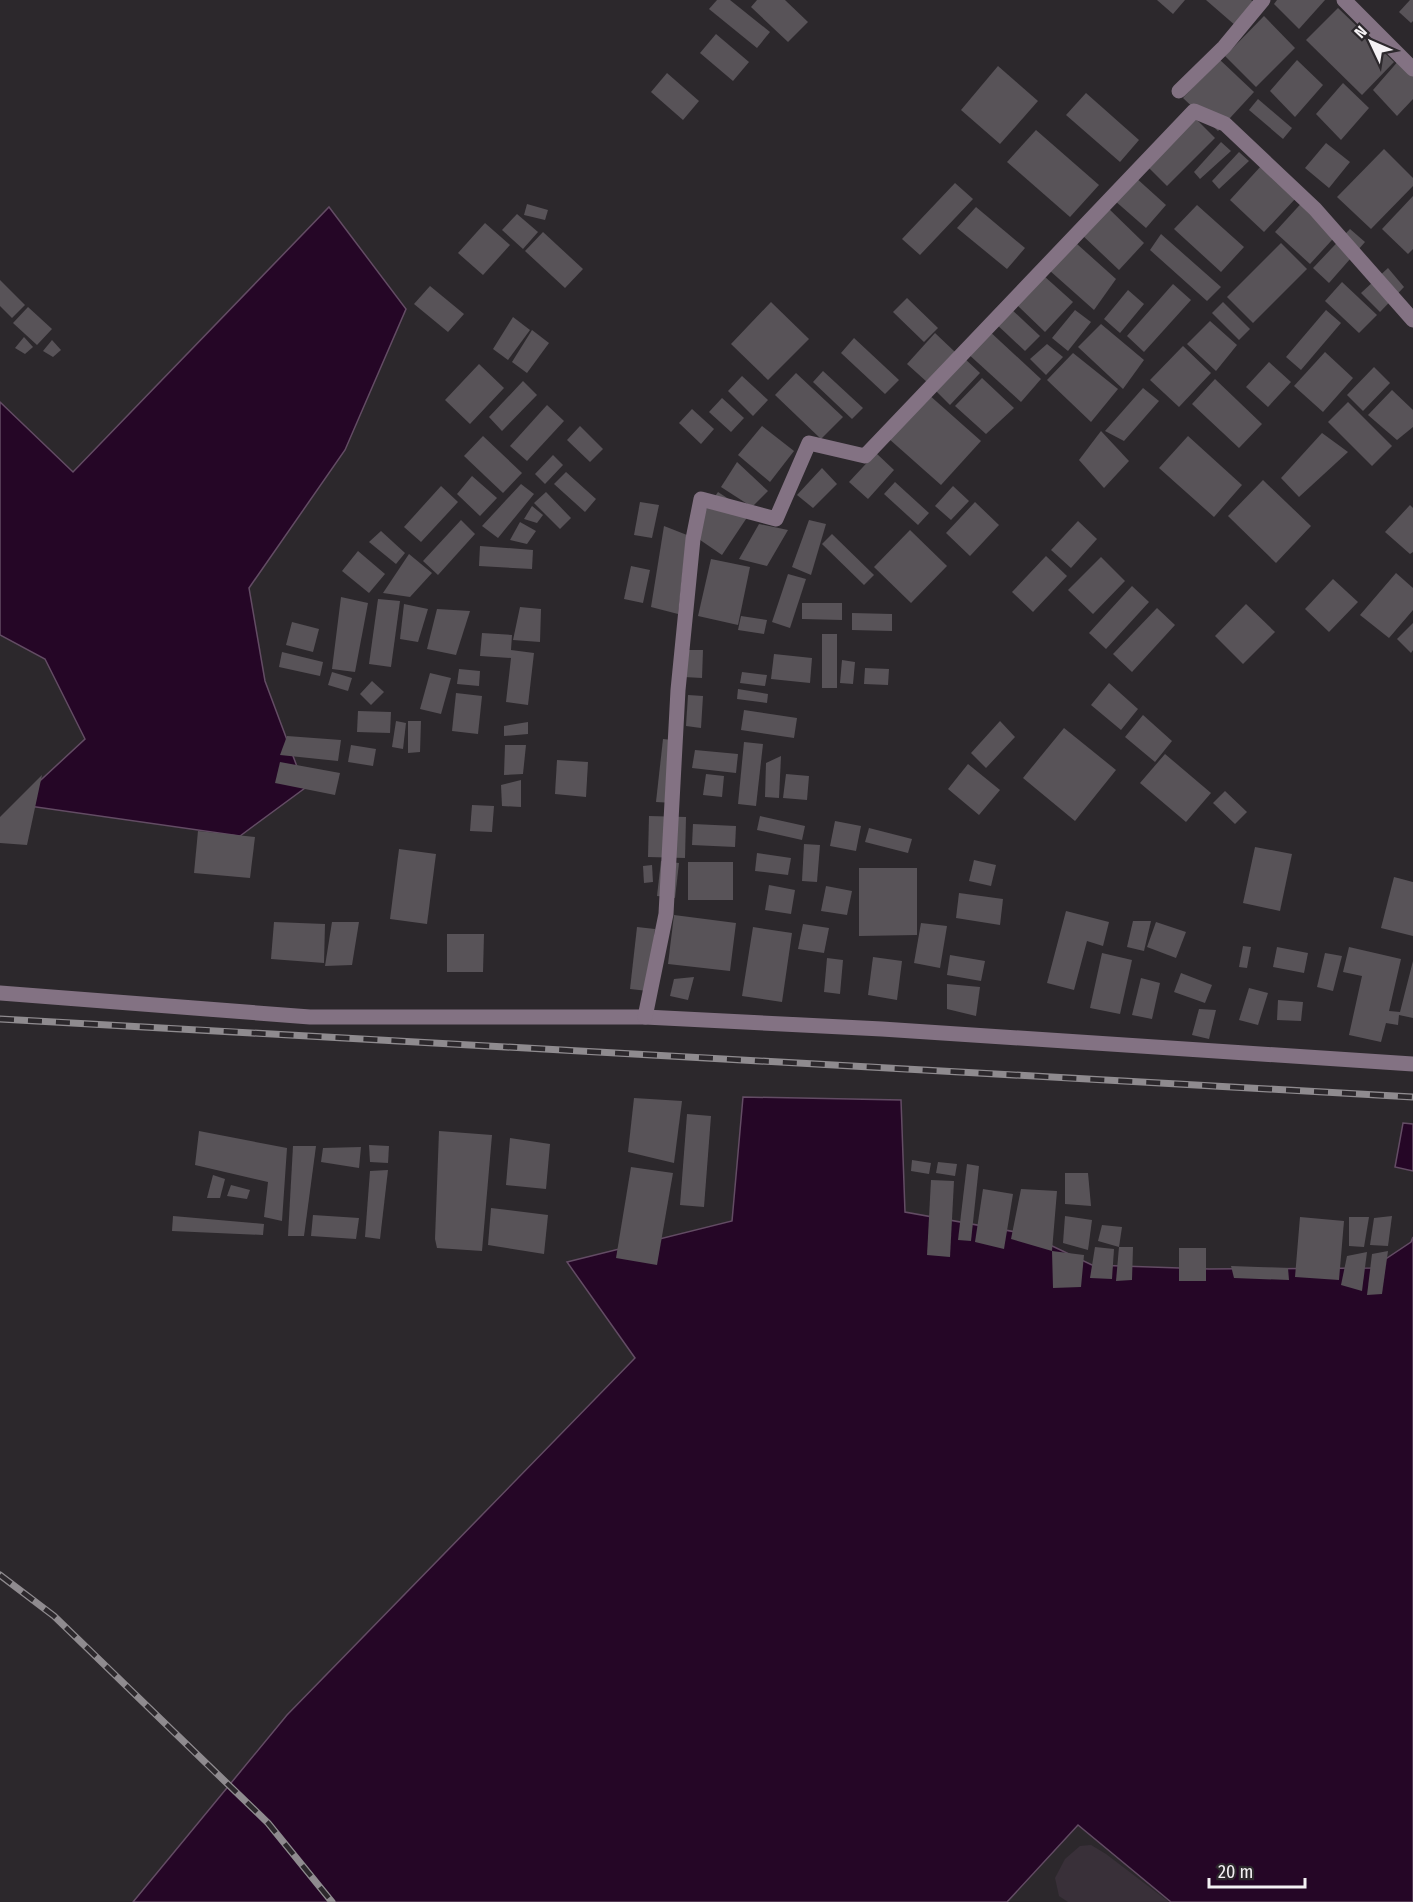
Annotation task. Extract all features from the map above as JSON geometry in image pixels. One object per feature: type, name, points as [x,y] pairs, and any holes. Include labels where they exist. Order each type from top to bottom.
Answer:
[{"type":"street","points":[[1179,91],[1224,47],[1263,0]]},
{"type":"street","points":[[1344,0],[1413,69]]},
{"type":"street","points":[[645,1017],[666,914],[678,690],[693,539],[701,499],[776,519],[809,443],[865,456],[1194,111],[1224,124],[1315,209],[1413,320]]},
{"type":"street","points":[[0,993],[310,1017],[645,1017],[871,1029],[1413,1064]]},
{"type":"shaded area","points":[[329,207],[406,309],[345,450],[249,588],[265,681],[305,788],[240,836],[15,804],[85,739],[45,659],[0,635],[0,402],[73,472]]},
{"type":"shaded area","points":[[743,1097],[901,1100],[905,1212],[1027,1234],[1092,1265],[1209,1269],[1372,1268],[1411,1242],[1413,1237],[1413,1902],[1171,1902],[1078,1825],[1007,1902],[133,1902],[287,1715],[635,1358],[567,1262],[732,1221]]},
{"type":"shaded area","points":[[1403,1123],[1413,1124],[1413,1171],[1395,1167]]},
{"type":"shaded area","points":[[1091,1845],[1169,1902],[1068,1902],[1059,1896],[1055,1878],[1065,1859],[1080,1846]]},
{"type":"building","points":[[717,0],[730,0],[770,32],[757,48],[709,9]]},
{"type":"building","points":[[757,0],[785,0],[808,22],[788,42],[751,7]]},
{"type":"building","points":[[1157,0],[1185,0],[1173,14]]},
{"type":"building","points":[[1206,0],[1251,0],[1256,4],[1236,26]]},
{"type":"building","points":[[1277,0],[1325,0],[1299,29],[1274,4]]},
{"type":"building","points":[[1410,0],[1413,0],[1413,21],[1411,23],[1399,12]]},
{"type":"building","points":[[1338,8],[1394,62],[1362,95],[1306,40]]},
{"type":"building","points":[[1264,16],[1295,48],[1256,87],[1225,56]]},
{"type":"building","points":[[716,34],[749,62],[733,81],[700,53]]},
{"type":"building","points":[[1219,59],[1254,92],[1218,131],[1183,98]]},
{"type":"building","points":[[1400,59],[1413,72],[1413,99],[1397,116],[1373,90]]},
{"type":"building","points":[[1297,60],[1323,85],[1295,117],[1270,91]]},
{"type":"building","points":[[998,66],[1038,101],[1000,144],[961,110]]},
{"type":"building","points":[[667,73],[699,101],[683,120],[651,92]]},
{"type":"building","points":[[1343,83],[1369,108],[1341,140],[1316,114]]},
{"type":"building","points":[[1086,93],[1139,140],[1120,162],[1066,115]]},
{"type":"building","points":[[1258,99],[1292,128],[1283,139],[1249,110]]},
{"type":"building","points":[[1195,118],[1215,138],[1167,186],[1147,166]]},
{"type":"building","points":[[1036,130],[1099,185],[1070,217],[1007,162]]},
{"type":"building","points":[[1221,142],[1231,151],[1200,179],[1194,172]]},
{"type":"building","points":[[1326,143],[1350,162],[1329,188],[1305,168]]},
{"type":"building","points":[[1384,149],[1413,178],[1413,186],[1371,229],[1337,197]]},
{"type":"building","points":[[1239,152],[1249,161],[1219,189],[1212,181]]},
{"type":"building","points":[[1261,166],[1296,198],[1264,232],[1230,200]]},
{"type":"building","points":[[1135,177],[1166,205],[1146,228],[1114,200]]},
{"type":"building","points":[[955,183],[973,199],[920,255],[902,239]]},
{"type":"building","points":[[1413,196],[1413,249],[1408,254],[1382,229]]},
{"type":"building","points":[[1307,197],[1342,229],[1310,264],[1275,232]]},
{"type":"building","points":[[527,204],[548,210],[545,220],[524,215]]},
{"type":"building","points":[[1197,205],[1244,247],[1221,272],[1174,229]]},
{"type":"building","points":[[1106,206],[1144,243],[1119,270],[1080,233]]},
{"type":"building","points":[[976,207],[1025,248],[1007,269],[957,228]]},
{"type":"building","points":[[517,214],[538,232],[523,249],[502,230]]},
{"type":"building","points":[[485,223],[510,245],[483,275],[458,253]]},
{"type":"building","points":[[1350,229],[1365,242],[1329,283],[1313,268]]},
{"type":"building","points":[[543,232],[583,269],[565,288],[525,251]]},
{"type":"building","points":[[1161,234],[1221,287],[1207,301],[1150,250]]},
{"type":"building","points":[[1281,243],[1307,269],[1253,323],[1227,297]]},
{"type":"building","points":[[1077,244],[1116,279],[1094,310],[1049,270]]},
{"type":"building","points":[[1388,268],[1404,287],[1380,312],[1361,293]]},
{"type":"building","points":[[1044,276],[1073,302],[1045,332],[1017,305]]},
{"type":"building","points":[[0,280],[25,305],[12,318],[0,306]]},
{"type":"building","points":[[1342,282],[1377,315],[1359,333],[1325,301]]},
{"type":"building","points":[[1173,284],[1191,300],[1144,352],[1127,336]]},
{"type":"building","points":[[430,286],[464,314],[448,332],[414,304]]},
{"type":"building","points":[[1128,290],[1144,304],[1120,333],[1104,319]]},
{"type":"building","points":[[907,298],[938,328],[924,342],[893,312]]},
{"type":"building","points":[[771,302],[809,339],[768,380],[731,344]]},
{"type":"building","points":[[1223,302],[1250,329],[1239,340],[1212,313]]},
{"type":"building","points":[[28,307],[52,329],[37,345],[13,323]]},
{"type":"building","points":[[1009,307],[1040,336],[1025,351],[994,322]]},
{"type":"building","points":[[1075,310],[1091,322],[1068,351],[1052,338]]},
{"type":"building","points":[[1326,310],[1341,323],[1301,370],[1286,357]]},
{"type":"building","points":[[513,317],[530,330],[508,360],[493,349]]},
{"type":"building","points":[[1210,321],[1237,345],[1216,371],[1187,344]]},
{"type":"building","points":[[1101,324],[1144,360],[1123,389],[1078,347]]},
{"type":"building","points":[[987,329],[1041,379],[1021,402],[966,352]]},
{"type":"building","points":[[532,330],[549,343],[527,373],[512,362]]},
{"type":"building","points":[[935,333],[955,352],[927,382],[907,364]]},
{"type":"building","points":[[24,337],[33,347],[25,354],[15,348]]},
{"type":"building","points":[[854,338],[899,380],[885,394],[841,353]]},
{"type":"building","points":[[52,340],[61,350],[53,357],[43,351]]},
{"type":"building","points":[[1047,344],[1063,357],[1046,375],[1030,359]]},
{"type":"building","points":[[1183,346],[1211,373],[1179,407],[1150,380]]},
{"type":"building","points":[[1325,352],[1353,378],[1323,412],[1294,386]]},
{"type":"building","points":[[1073,353],[1118,389],[1091,422],[1047,380]]},
{"type":"building","points":[[963,357],[980,373],[950,405],[933,388]]},
{"type":"building","points":[[1269,362],[1291,382],[1268,407],[1246,387]]},
{"type":"building","points":[[479,364],[504,388],[470,424],[445,400]]},
{"type":"building","points":[[1374,367],[1390,383],[1363,411],[1347,395]]},
{"type":"building","points":[[823,371],[863,408],[852,419],[813,382]]},
{"type":"building","points":[[796,373],[843,417],[821,439],[775,395]]},
{"type":"building","points":[[742,376],[768,400],[753,416],[728,391]]},
{"type":"building","points":[[982,378],[1014,408],[986,434],[955,406]]},
{"type":"building","points":[[1215,379],[1262,424],[1239,448],[1192,404]]},
{"type":"building","points":[[523,381],[537,395],[502,431],[489,417]]},
{"type":"building","points":[[1143,388],[1159,401],[1124,441],[1105,431]]},
{"type":"building","points":[[1392,390],[1413,410],[1413,427],[1397,440],[1368,415]]},
{"type":"building","points":[[928,394],[981,441],[941,485],[888,438]]},
{"type":"building","points":[[722,398],[744,418],[731,432],[709,412]]},
{"type":"building","points":[[1348,402],[1392,446],[1372,466],[1328,422]]},
{"type":"building","points":[[547,405],[564,421],[527,461],[510,446]]},
{"type":"building","points":[[692,409],[714,429],[701,444],[679,423]]},
{"type":"building","points":[[580,426],[603,449],[590,462],[567,440]]},
{"type":"building","points":[[762,426],[794,451],[770,482],[738,455]]},
{"type":"building","points":[[1101,431],[1129,461],[1104,488],[1079,460]]},
{"type":"building","points":[[1322,433],[1348,452],[1299,497],[1281,478]]},
{"type":"building","points":[[483,436],[522,473],[503,493],[464,456]]},
{"type":"building","points":[[1188,436],[1242,485],[1214,517],[1159,468]]},
{"type":"building","points":[[876,453],[894,470],[868,499],[849,482]]},
{"type":"building","points":[[553,455],[563,465],[545,484],[535,474]]},
{"type":"building","points":[[737,462],[768,491],[752,507],[721,487]]},
{"type":"building","points":[[822,468],[837,484],[813,508],[797,495]]},
{"type":"building","points":[[566,472],[596,499],[585,512],[554,484]]},
{"type":"building","points":[[472,476],[497,498],[480,516],[457,494]]},
{"type":"building","points":[[1263,480],[1311,526],[1276,563],[1228,516]]},
{"type":"building","points":[[895,482],[929,513],[918,525],[884,494]]},
{"type":"building","points":[[521,484],[534,494],[498,538],[482,526]]},
{"type":"building","points":[[441,486],[458,502],[421,542],[404,527]]},
{"type":"building","points":[[953,486],[969,501],[951,520],[935,506]]},
{"type":"building","points":[[546,492],[571,518],[560,529],[534,503]]},
{"type":"building","points":[[718,492],[750,513],[722,555],[690,533]]},
{"type":"building","points":[[640,502],[659,505],[652,538],[634,535]]},
{"type":"building","points":[[975,502],[999,525],[970,556],[946,533]]},
{"type":"building","points":[[1410,505],[1413,508],[1413,552],[1410,554],[1385,532]]},
{"type":"building","points":[[532,506],[543,515],[537,523],[524,519]]},
{"type":"building","points":[[461,520],[475,534],[438,575],[423,561]]},
{"type":"building","points":[[809,520],[826,524],[811,575],[792,567]]},
{"type":"building","points":[[1078,521],[1097,539],[1071,568],[1051,550]]},
{"type":"building","points":[[520,522],[536,531],[527,544],[510,540]]},
{"type":"building","points":[[759,524],[788,530],[767,566],[739,559]]},
{"type":"building","points":[[664,526],[687,535],[678,614],[651,607]]},
{"type":"building","points":[[910,530],[947,566],[911,603],[874,567]]},
{"type":"building","points":[[381,531],[405,553],[396,564],[369,542]]},
{"type":"building","points":[[832,534],[874,575],[864,585],[822,544]]},
{"type":"building","points":[[480,546],[533,550],[532,569],[479,566]]},
{"type":"building","points":[[358,551],[385,574],[369,593],[342,571]]},
{"type":"building","points":[[409,554],[432,573],[410,597],[383,593]]},
{"type":"building","points":[[1046,556],[1067,576],[1033,612],[1012,592]]},
{"type":"building","points":[[1101,557],[1125,581],[1093,614],[1068,590]]},
{"type":"building","points":[[711,559],[750,567],[738,625],[698,616]]},
{"type":"building","points":[[631,566],[650,570],[643,603],[624,599]]},
{"type":"building","points":[[1396,573],[1413,588],[1413,610],[1389,638],[1360,615]]},
{"type":"building","points":[[788,574],[806,579],[790,628],[772,622]]},
{"type":"building","points":[[1333,579],[1358,602],[1329,632],[1305,609]]},
{"type":"building","points":[[1132,586],[1149,602],[1106,649],[1089,633]]},
{"type":"building","points":[[341,597],[368,603],[355,672],[332,669]]},
{"type":"building","points":[[378,599],[400,601],[391,667],[369,664]]},
{"type":"building","points":[[802,603],[842,603],[842,620],[802,619]]},
{"type":"building","points":[[404,604],[428,609],[418,642],[400,639]]},
{"type":"building","points":[[1246,604],[1275,632],[1243,664],[1215,636]]},
{"type":"building","points":[[520,607],[541,609],[540,642],[513,640]]},
{"type":"building","points":[[1157,608],[1175,625],[1132,672],[1113,654]]},
{"type":"building","points":[[437,609],[470,611],[456,655],[427,649]]},
{"type":"building","points":[[852,613],[892,614],[892,631],[852,630]]},
{"type":"building","points":[[741,616],[767,620],[764,634],[738,630]]},
{"type":"building","points":[[292,622],[319,629],[313,652],[286,645]]},
{"type":"building","points":[[1413,623],[1413,650],[1411,653],[1397,639]]},
{"type":"building","points":[[482,633],[512,635],[511,650],[534,653],[528,705],[506,702],[511,658],[480,656]]},
{"type":"building","points":[[822,634],[837,634],[837,688],[822,688]]},
{"type":"building","points":[[685,650],[703,650],[702,678],[684,677]]},
{"type":"building","points":[[282,652],[323,662],[320,676],[279,667]]},
{"type":"building","points":[[774,654],[812,658],[810,683],[771,679]]},
{"type":"building","points":[[842,660],[855,662],[853,684],[840,683]]},
{"type":"building","points":[[865,668],[889,669],[888,685],[864,684]]},
{"type":"building","points":[[459,669],[480,671],[479,686],[457,684]]},
{"type":"building","points":[[332,672],[352,678],[348,691],[328,685]]},
{"type":"building","points":[[742,672],[767,675],[765,686],[740,683]]},
{"type":"building","points":[[430,673],[451,678],[441,714],[420,709]]},
{"type":"building","points":[[372,681],[384,692],[371,705],[360,694]]},
{"type":"building","points":[[1109,683],[1138,709],[1121,730],[1091,705]]},
{"type":"building","points":[[738,689],[768,694],[767,703],[737,699]]},
{"type":"building","points":[[456,693],[482,696],[478,734],[452,731]]},
{"type":"building","points":[[688,695],[703,696],[701,728],[686,726]]},
{"type":"building","points":[[744,710],[797,718],[794,738],[741,730]]},
{"type":"building","points":[[358,711],[391,712],[390,733],[357,732]]},
{"type":"building","points":[[1143,715],[1172,741],[1155,762],[1125,737]]},
{"type":"building","points":[[396,721],[406,723],[403,749],[392,747]]},
{"type":"building","points":[[408,721],[421,721],[420,752],[408,753]]},
{"type":"building","points":[[1000,721],[1015,737],[986,768],[971,753]]},
{"type":"building","points":[[528,722],[528,734],[504,736],[504,726]]},
{"type":"building","points":[[1064,728],[1116,770],[1075,821],[1023,778]]},
{"type":"building","points":[[287,736],[341,740],[338,761],[280,755]]},
{"type":"building","points":[[663,739],[681,741],[674,803],[656,802]]},
{"type":"building","points":[[744,742],[763,744],[756,806],[738,804]]},
{"type":"building","points":[[351,745],[376,749],[373,766],[348,762]]},
{"type":"building","points":[[505,745],[526,745],[523,774],[504,775]]},
{"type":"building","points":[[695,750],[738,754],[736,773],[692,768]]},
{"type":"building","points":[[1165,754],[1211,793],[1186,822],[1140,783]]},
{"type":"building","points":[[781,756],[779,798],[765,797],[766,763]]},
{"type":"building","points":[[557,760],[588,762],[586,797],[555,794]]},
{"type":"building","points":[[280,762],[340,773],[335,795],[275,783]]},
{"type":"building","points":[[968,764],[1000,790],[979,815],[948,789]]},
{"type":"building","points":[[706,774],[724,776],[722,797],[703,795]]},
{"type":"building","points":[[786,774],[809,776],[807,800],[783,798]]},
{"type":"building","points":[[42,775],[27,845],[0,843],[0,817]]},
{"type":"building","points":[[521,780],[521,807],[502,806],[501,785]]},
{"type":"building","points":[[1225,791],[1247,812],[1235,824],[1213,803]]},
{"type":"building","points":[[472,805],[494,806],[492,832],[470,831]]},
{"type":"building","points":[[649,816],[686,817],[685,858],[648,857]]},
{"type":"building","points":[[760,816],[805,826],[802,840],[757,830]]},
{"type":"building","points":[[835,821],[861,826],[856,851],[830,846]]},
{"type":"building","points":[[693,824],[736,826],[735,847],[692,845]]},
{"type":"building","points":[[869,828],[912,839],[908,853],[865,842]]},
{"type":"building","points":[[198,831],[255,837],[250,878],[194,873]]},
{"type":"building","points":[[804,844],[820,845],[817,882],[802,881]]},
{"type":"building","points":[[1255,847],[1292,854],[1280,911],[1243,903]]},
{"type":"building","points":[[399,849],[436,854],[427,924],[390,919]]},
{"type":"building","points":[[757,853],[791,858],[788,875],[755,871]]},
{"type":"building","points":[[974,860],[996,865],[991,886],[969,881]]},
{"type":"building","points":[[661,861],[679,863],[675,898],[657,896]]},
{"type":"building","points":[[688,862],[733,862],[733,900],[688,900]]},
{"type":"building","points":[[652,865],[653,882],[644,883],[643,866]]},
{"type":"building","points":[[859,868],[917,868],[917,935],[859,936]]},
{"type":"building","points":[[1394,877],[1413,882],[1413,936],[1381,928]]},
{"type":"building","points":[[769,885],[795,890],[791,914],[765,910]]},
{"type":"building","points":[[826,886],[852,891],[847,915],[821,911]]},
{"type":"building","points":[[959,893],[1003,899],[1000,925],[956,918]]},
{"type":"building","points":[[1066,911],[1109,922],[1103,946],[1087,941],[1074,990],[1047,983]]},
{"type":"building","points":[[674,915],[736,923],[730,971],[668,964]]},
{"type":"building","points":[[1133,921],[1151,921],[1144,951],[1127,947]]},
{"type":"building","points":[[274,922],[325,924],[324,963],[271,959]]},
{"type":"building","points":[[332,922],[359,922],[352,965],[325,966]]},
{"type":"building","points":[[1156,922],[1186,932],[1176,958],[1147,947]]},
{"type":"building","points":[[921,923],[947,926],[940,968],[914,963]]},
{"type":"building","points":[[803,924],[829,928],[824,953],[798,949]]},
{"type":"building","points":[[637,927],[655,929],[648,991],[630,989]]},
{"type":"building","points":[[753,927],[792,933],[782,1002],[742,996]]},
{"type":"building","points":[[447,934],[484,934],[483,972],[447,972]]},
{"type":"building","points":[[1243,946],[1251,947],[1247,968],[1239,967]]},
{"type":"building","points":[[1277,947],[1308,953],[1304,973],[1273,967]]},
{"type":"building","points":[[1349,947],[1401,959],[1389,1011],[1400,1012],[1413,961],[1413,1018],[1399,1015],[1398,1025],[1386,1023],[1381,1042],[1349,1035],[1362,976],[1343,972]]},
{"type":"building","points":[[1102,953],[1132,960],[1120,1014],[1090,1008]]},
{"type":"building","points":[[1325,953],[1342,956],[1333,991],[1317,987]]},
{"type":"building","points":[[950,955],[985,961],[981,981],[947,975]]},
{"type":"building","points":[[873,957],[902,961],[897,1000],[868,995]]},
{"type":"building","points":[[827,958],[843,960],[840,994],[824,992]]},
{"type":"building","points":[[1181,973],[1212,985],[1205,1003],[1174,992]]},
{"type":"building","points":[[694,977],[688,1000],[670,996],[674,979]]},
{"type":"building","points":[[1141,978],[1160,983],[1152,1019],[1132,1015]]},
{"type":"building","points":[[947,984],[980,987],[976,1016],[947,1009]]},
{"type":"building","points":[[1249,988],[1268,993],[1258,1025],[1239,1020]]},
{"type":"building","points":[[1278,1000],[1303,1002],[1301,1021],[1277,1020]]},
{"type":"building","points":[[1199,1009],[1216,1010],[1209,1039],[1192,1035]]},
{"type":"building","points":[[634,1098],[682,1101],[674,1163],[628,1152]]},
{"type":"building","points":[[687,1114],[711,1116],[704,1207],[680,1205]]},
{"type":"building","points":[[199,1131],[287,1148],[282,1221],[264,1217],[268,1182],[195,1165]]},
{"type":"building","points":[[439,1131],[492,1135],[482,1251],[437,1248],[435,1239]]},
{"type":"building","points":[[510,1138],[550,1144],[546,1189],[506,1185]]},
{"type":"building","points":[[369,1145],[389,1146],[388,1163],[370,1162]]},
{"type":"building","points":[[293,1146],[316,1146],[304,1236],[288,1236]]},
{"type":"building","points":[[361,1147],[359,1168],[321,1162],[323,1148]]},
{"type":"building","points":[[912,1160],[931,1163],[929,1174],[911,1171]]},
{"type":"building","points":[[938,1162],[957,1164],[955,1176],[936,1173]]},
{"type":"building","points":[[967,1164],[979,1166],[971,1241],[958,1240]]},
{"type":"building","points":[[631,1167],[673,1173],[657,1265],[616,1258]]},
{"type":"building","points":[[388,1170],[380,1239],[365,1237],[370,1171]]},
{"type":"building","points":[[1065,1173],[1088,1173],[1091,1206],[1065,1204]]},
{"type":"building","points":[[213,1175],[225,1179],[220,1198],[207,1198]]},
{"type":"building","points":[[931,1180],[954,1181],[950,1257],[927,1255]]},
{"type":"building","points":[[231,1185],[250,1190],[247,1199],[227,1196]]},
{"type":"building","points":[[983,1189],[1013,1194],[1004,1249],[975,1242]]},
{"type":"building","points":[[1021,1189],[1057,1191],[1052,1251],[1011,1239]]},
{"type":"building","points":[[491,1208],[548,1215],[544,1254],[488,1245]]},
{"type":"building","points":[[313,1215],[359,1218],[356,1239],[311,1236]]},
{"type":"building","points":[[173,1216],[264,1224],[263,1235],[172,1231]]},
{"type":"building","points":[[1065,1216],[1092,1220],[1088,1250],[1063,1243]]},
{"type":"building","points":[[1392,1216],[1388,1246],[1370,1245],[1374,1218]]},
{"type":"building","points":[[1300,1217],[1344,1221],[1339,1280],[1295,1277]]},
{"type":"building","points":[[1349,1217],[1369,1217],[1364,1247],[1349,1246]]},
{"type":"building","points":[[1102,1225],[1122,1227],[1119,1247],[1098,1241]]},
{"type":"building","points":[[1095,1247],[1114,1249],[1112,1279],[1090,1278]]},
{"type":"building","points":[[1119,1247],[1133,1247],[1132,1280],[1116,1281]]},
{"type":"building","points":[[1179,1248],[1206,1248],[1206,1281],[1179,1281]]},
{"type":"building","points":[[1052,1251],[1084,1255],[1081,1287],[1053,1288]]},
{"type":"building","points":[[1388,1251],[1382,1294],[1367,1295],[1372,1254]]},
{"type":"building","points":[[1367,1252],[1362,1291],[1341,1285],[1347,1256]]},
{"type":"building","points":[[1231,1266],[1288,1268],[1289,1280],[1234,1278]]},
{"type":"railway","points":[[0,1019],[1413,1097]]},
{"type":"railway","points":[[0,1575],[54,1616],[268,1823],[332,1902]]}]
